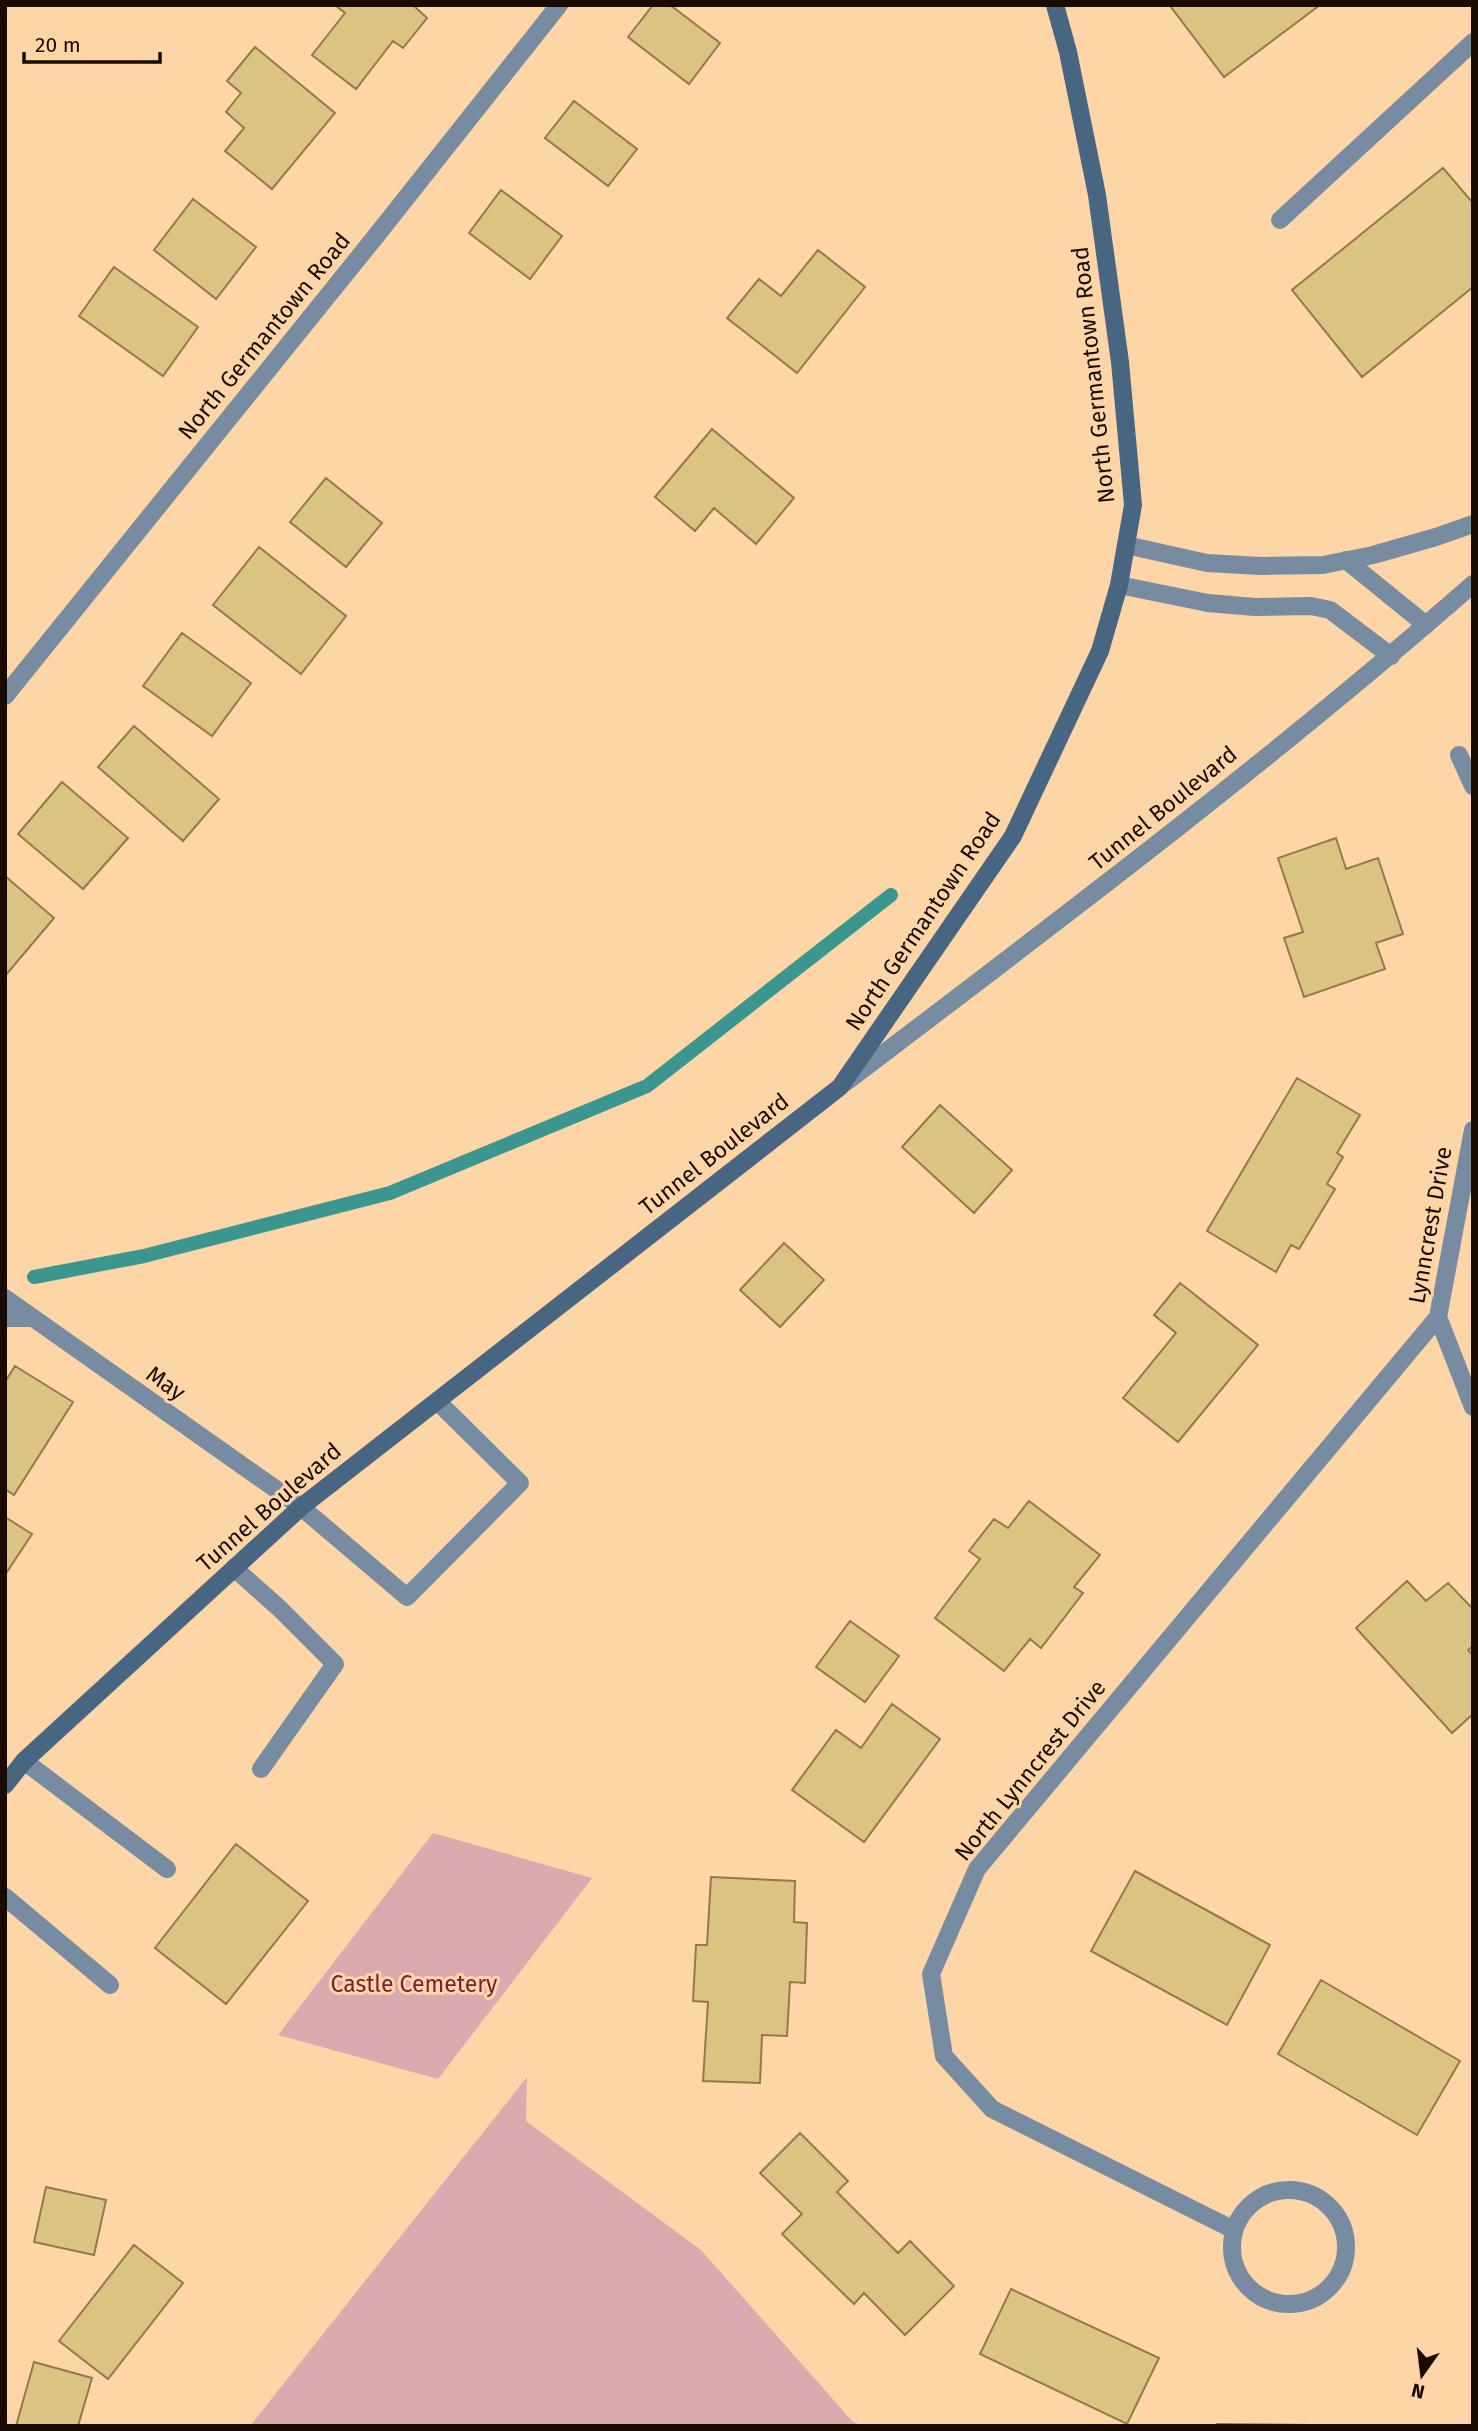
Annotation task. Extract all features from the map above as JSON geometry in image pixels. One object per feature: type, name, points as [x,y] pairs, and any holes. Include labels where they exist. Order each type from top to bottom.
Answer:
[{"type":"main road","name":"North Germantown Road","points":[[840,1087],[1013,836],[1100,651],[1119,585],[1133,505],[1120,362],[1097,195],[1068,52],[1055,5]]},
{"type":"main road","name":"Tunnel Boulevard","points":[[5,1785],[24,1761],[300,1507],[840,1087]]},
{"type":"street","name":"North Germantown Road","points":[[5,696],[559,5]]},
{"type":"street","points":[[1280,219],[1473,42]]},
{"type":"street","points":[[1126,545],[1207,563],[1323,565],[1373,555],[1473,524]]},
{"type":"street","points":[[1346,560],[1426,625]]},
{"type":"street","name":"Tunnel Boulevard","points":[[840,1087],[1111,881],[1391,656],[1473,583]]},
{"type":"street","points":[[1119,585],[1208,603],[1255,607],[1311,606],[1330,610],[1391,656]]},
{"type":"street","points":[[1459,755],[1473,786]]},
{"type":"street","name":"Lynncrest Drive","points":[[1473,1130],[1438,1317],[1473,1407]]},
{"type":"street","name":"May","points":[[5,1298],[300,1507],[407,1597],[520,1483],[437,1401]]},
{"type":"street","name":"North Lynncrest Drive","points":[[1234,2230],[992,2109],[944,2056],[931,1974],[977,1868],[1438,1317]]},
{"type":"street","points":[[5,1318],[33,1318]]},
{"type":"street","points":[[234,1568],[335,1664],[261,1769]]},
{"type":"street","points":[[24,1761],[167,1869]]},
{"type":"street","points":[[5,1898],[110,1985]]},
{"type":"street","points":[[1284,2190],[1305,2193],[1323,2201],[1344,2230],[1344,2262],[1339,2274],[1318,2297],[1298,2304],[1281,2304],[1262,2298],[1243,2283],[1234,2265],[1231,2249],[1234,2230],[1238,2220],[1251,2204],[1265,2195],[1284,2190]]},
{"type":"green space","name":"Castle Cemetery","points":[[433,1833],[592,1878],[438,2079],[278,2035]]},
{"type":"green space","points":[[527,2077],[526,2121],[701,2250],[853,2422],[863,2426],[250,2426]]},
{"type":"building","points":[[335,5],[413,5],[427,18],[403,48],[393,41],[356,89],[312,55],[345,13]]},
{"type":"building","points":[[653,5],[670,5],[720,43],[689,84],[628,37]]},
{"type":"building","points":[[1320,5],[1224,77],[1171,7]]},
{"type":"building","points":[[255,47],[335,113],[272,189],[225,151],[244,128],[226,112],[241,93],[227,81]]},
{"type":"building","points":[[574,101],[637,149],[608,186],[545,138]]},
{"type":"building","points":[[1443,168],[1473,203],[1473,287],[1362,377],[1292,290]]},
{"type":"building","points":[[501,190],[562,236],[530,279],[469,233]]},
{"type":"building","points":[[193,199],[256,247],[216,299],[154,250]]},
{"type":"building","points":[[818,250],[865,287],[797,373],[727,318],[759,279],[781,296]]},
{"type":"building","points":[[114,267],[198,327],[163,376],[79,316]]},
{"type":"building","points":[[712,429],[794,498],[756,544],[714,508],[695,531],[655,497]]},
{"type":"building","points":[[326,478],[382,523],[346,567],[290,522]]},
{"type":"building","points":[[259,547],[346,616],[301,674],[213,605]]},
{"type":"building","points":[[182,633],[251,683],[212,736],[143,686]]},
{"type":"building","points":[[134,726],[219,799],[183,841],[98,767]]},
{"type":"building","points":[[62,782],[128,838],[83,889],[18,834]]},
{"type":"building","points":[[1336,838],[1346,869],[1378,858],[1403,934],[1376,943],[1385,969],[1304,997],[1284,938],[1303,932],[1278,858]]},
{"type":"building","points":[[5,876],[54,918],[5,976]]},
{"type":"building","points":[[1297,1078],[1360,1115],[1337,1153],[1343,1157],[1327,1184],[1335,1189],[1299,1249],[1291,1245],[1276,1272],[1207,1231]]},
{"type":"building","points":[[940,1105],[1012,1170],[974,1213],[902,1147]]},
{"type":"building","points":[[784,1243],[824,1280],[780,1327],[740,1290]]},
{"type":"building","points":[[1180,1283],[1258,1345],[1178,1442],[1123,1398],[1176,1333],[1154,1315]]},
{"type":"building","points":[[15,1366],[73,1402],[14,1495],[5,1489],[5,1382]]},
{"type":"building","points":[[1029,1501],[1100,1555],[1074,1587],[1083,1593],[1041,1648],[1030,1639],[1004,1671],[935,1618],[980,1559],[969,1551],[994,1519],[1008,1528]]},
{"type":"building","points":[[5,1517],[32,1534],[5,1575]]},
{"type":"building","points":[[1407,1581],[1426,1601],[1448,1583],[1473,1609],[1473,1646],[1468,1650],[1473,1655],[1473,1714],[1452,1733],[1356,1628]]},
{"type":"building","points":[[850,1621],[899,1656],[865,1702],[816,1667]]},
{"type":"building","points":[[892,1704],[940,1739],[864,1842],[792,1790],[836,1730],[861,1748]]},
{"type":"building","points":[[236,1844],[308,1901],[226,2004],[155,1948]]},
{"type":"building","points":[[1135,1871],[1270,1945],[1227,2025],[1091,1951]]},
{"type":"building","points":[[711,1877],[795,1881],[794,1922],[807,1923],[805,1983],[790,1982],[787,2036],[762,2035],[760,2083],[703,2081],[708,2002],[693,2001],[696,1945],[707,1945]]},
{"type":"building","points":[[1321,1980],[1460,2061],[1417,2135],[1278,2054]]},
{"type":"building","points":[[800,2133],[848,2181],[837,2192],[898,2253],[910,2241],[954,2286],[905,2335],[864,2293],[854,2304],[782,2234],[802,2214],[760,2173]]},
{"type":"building","points":[[46,2187],[106,2200],[94,2255],[34,2242]]},
{"type":"building","points":[[134,2245],[183,2283],[108,2379],[59,2341]]},
{"type":"building","points":[[1011,2289],[1159,2358],[1127,2424],[980,2354]]},
{"type":"building","points":[[34,2362],[92,2378],[78,2426],[16,2426]]},
{"type":"building","points":[[1217,2424],[1395,2426],[1217,2426]]},
{"type":"waterway","points":[[34,1277],[144,1256],[390,1193],[647,1086],[891,895]]}]
